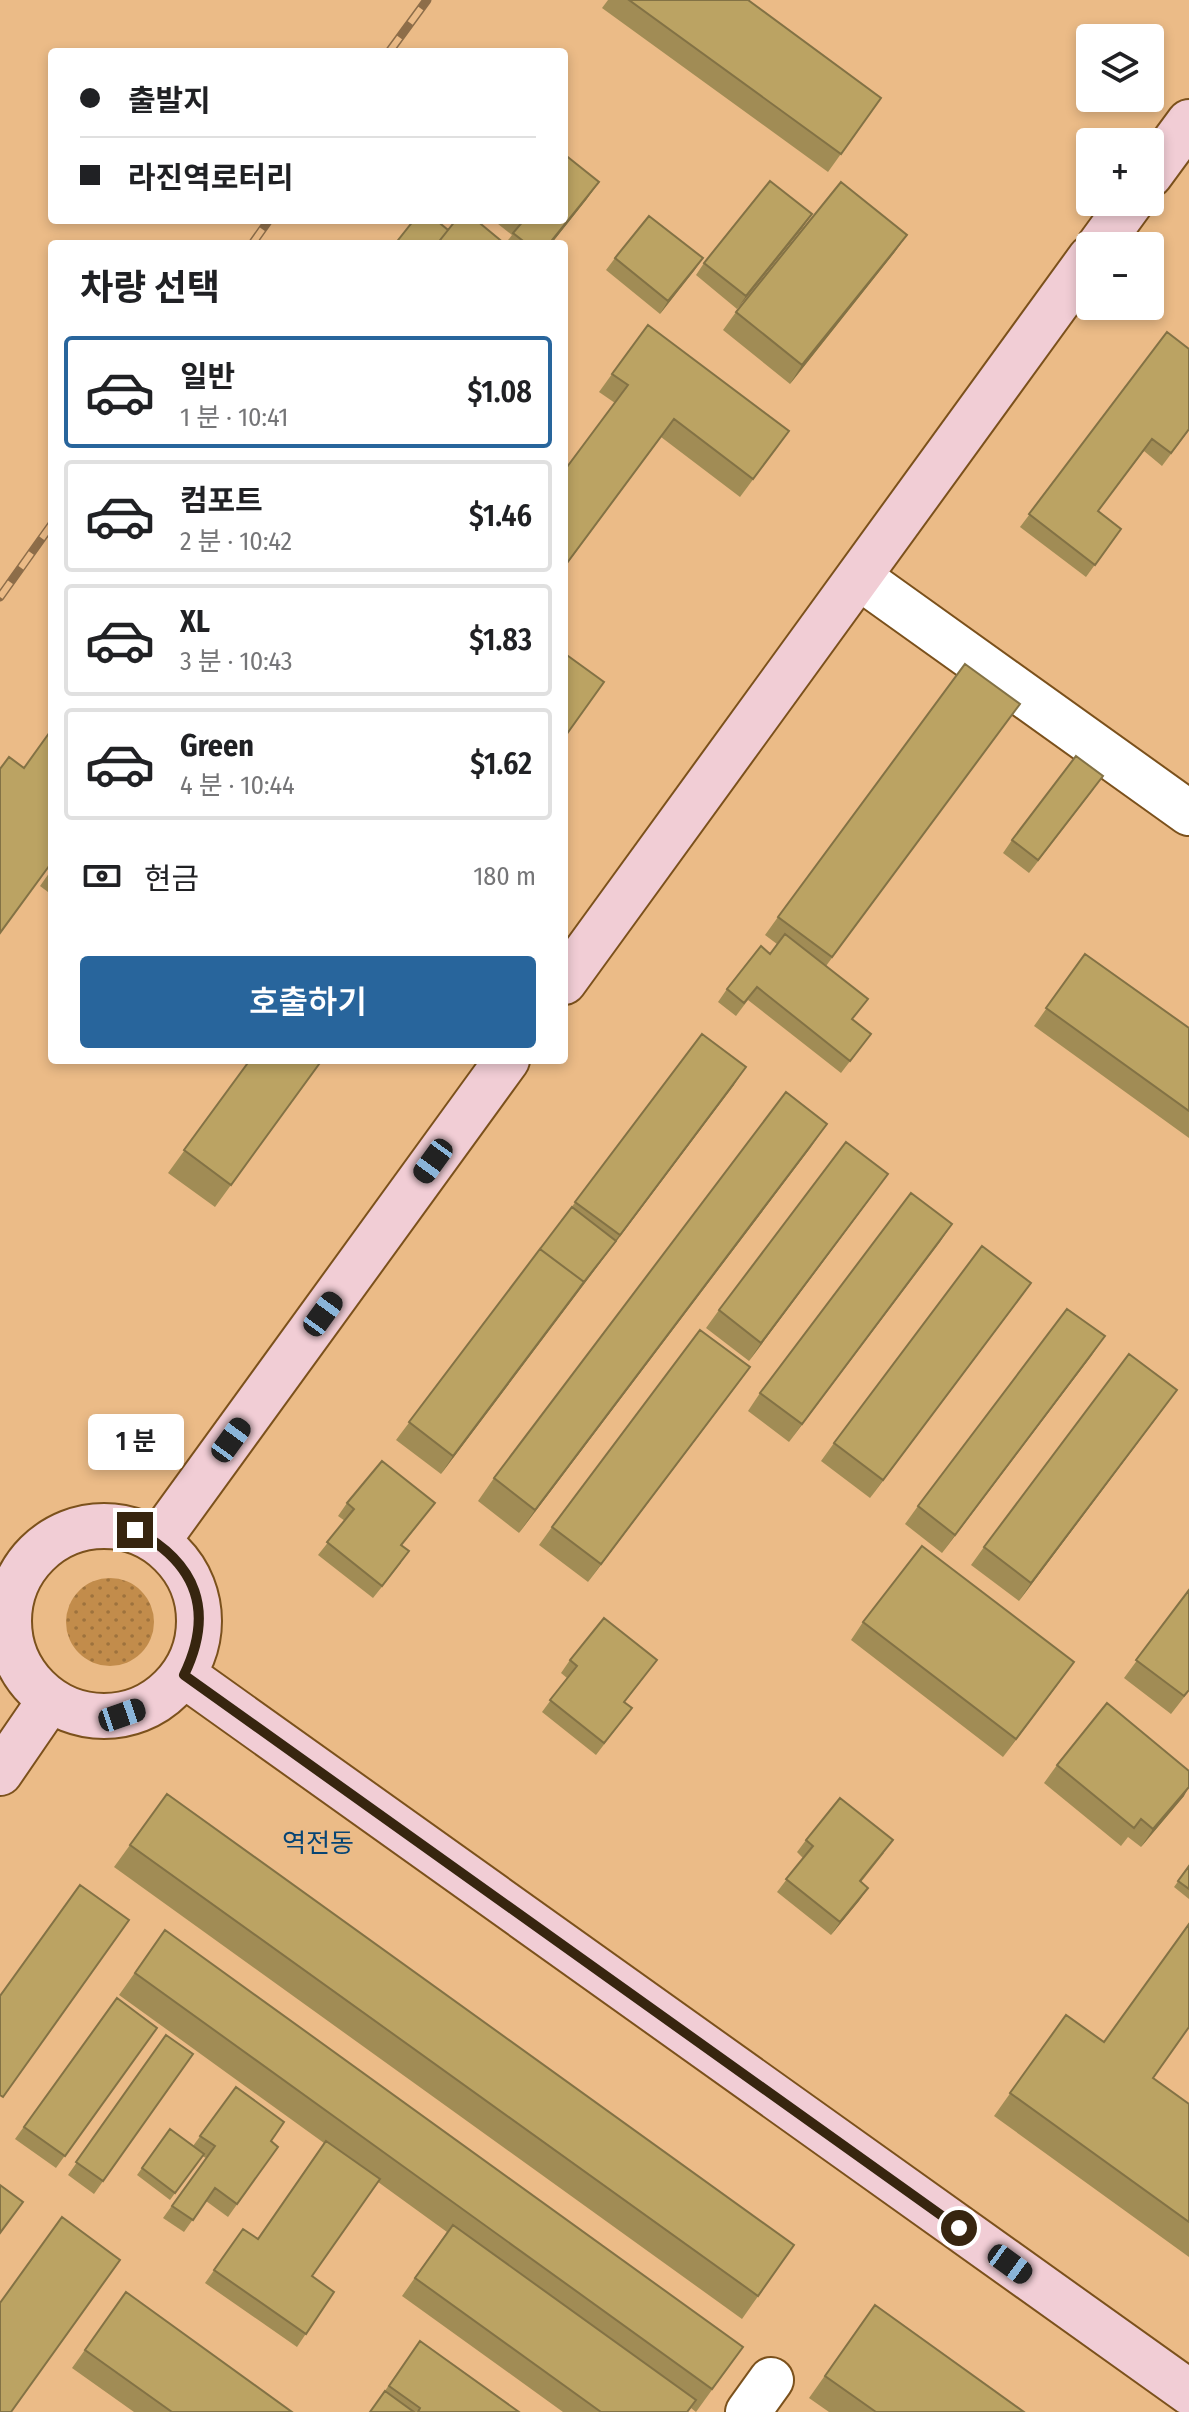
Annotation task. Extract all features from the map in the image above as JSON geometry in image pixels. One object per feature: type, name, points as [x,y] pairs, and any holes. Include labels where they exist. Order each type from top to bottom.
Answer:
[{"type":"main road","points":[[1164,156],[1189,122]]},
{"type":"main road","points":[[568,977],[1076,277]]},
{"type":"main road","points":[[157,1542],[504,1064]]},
{"type":"main road","points":[[111,1526],[135,1530],[157,1542],[176,1558],[190,1579],[198,1603],[199,1628],[195,1652],[184,1675],[167,1693],[146,1707],[122,1715],[97,1716],[73,1712],[50,1700],[31,1683],[17,1663],[9,1639],[8,1613],[13,1589],[24,1567],[41,1548],[62,1534],[86,1527],[111,1526]]},
{"type":"main road","points":[[184,1675],[1189,2392]]},
{"type":"main road","points":[[0,1773],[50,1700]]},
{"type":"street","points":[[859,577],[1189,813]]},
{"type":"shaded area","points":[[110,1578],[127,1582],[141,1591],[150,1605],[154,1622],[150,1639],[141,1653],[127,1662],[110,1666],[93,1662],[79,1653],[70,1639],[66,1622],[70,1605],[79,1591],[93,1582]]},
{"type":"building","points":[[629,0],[748,0],[881,98],[841,154]]},
{"type":"building","points":[[568,157],[599,182],[568,220]]},
{"type":"building","points":[[770,181],[812,214],[746,296],[704,263]]},
{"type":"building","points":[[841,182],[907,235],[802,365],[736,312]]},
{"type":"building","points":[[649,216],[703,258],[668,301],[615,258]]},
{"type":"building","points":[[411,224],[441,224],[448,230],[440,240],[398,240]]},
{"type":"building","points":[[453,224],[481,224],[500,240],[440,240]]},
{"type":"building","points":[[521,224],[565,224],[552,240],[522,240],[513,233]]},
{"type":"building","points":[[648,325],[789,431],[753,479],[674,419],[568,562],[568,466],[628,385],[612,374]]},
{"type":"building","points":[[1167,332],[1189,349],[1189,429],[1171,453],[1152,439],[1098,511],[1121,529],[1095,565],[1029,514]]},
{"type":"building","points":[[568,656],[604,682],[568,732]]},
{"type":"building","points":[[965,664],[1020,704],[832,957],[778,917]]},
{"type":"building","points":[[48,735],[48,867],[0,933],[0,769],[9,757],[24,768]]},
{"type":"building","points":[[1076,756],[1103,776],[1038,860],[1012,840]]},
{"type":"building","points":[[785,934],[868,999],[852,1019],[871,1034],[850,1061],[757,987],[744,1003],[727,989],[761,946],[770,954]]},
{"type":"building","points":[[1085,954],[1189,1028],[1189,1111],[1046,1008]]},
{"type":"building","points":[[702,1034],[746,1067],[620,1235],[575,1202]]},
{"type":"building","points":[[247,1064],[319,1064],[231,1185],[184,1150]]},
{"type":"building","points":[[786,1092],[827,1124],[535,1510],[494,1478]]},
{"type":"building","points":[[846,1142],[888,1174],[761,1343],[719,1310]]},
{"type":"building","points":[[911,1193],[952,1224],[802,1424],[760,1393]]},
{"type":"building","points":[[572,1207],[616,1241],[584,1282],[540,1249]]},
{"type":"building","points":[[982,1246],[1031,1283],[883,1480],[834,1443]]},
{"type":"building","points":[[540,1249],[584,1282],[453,1456],[409,1422]]},
{"type":"building","points":[[1067,1309],[1105,1336],[955,1535],[918,1506]]},
{"type":"building","points":[[700,1330],[750,1367],[601,1564],[552,1527]]},
{"type":"building","points":[[1129,1354],[1177,1390],[1031,1583],[984,1547]]},
{"type":"building","points":[[382,1461],[435,1503],[401,1545],[409,1551],[382,1586],[327,1542],[354,1509],[347,1503]]},
{"type":"building","points":[[922,1546],[1074,1662],[1016,1739],[863,1622]]},
{"type":"building","points":[[1189,1590],[1189,1690],[1184,1696],[1136,1660]]},
{"type":"building","points":[[604,1618],[657,1660],[624,1702],[632,1708],[604,1743],[550,1700],[577,1666],[570,1660]]},
{"type":"building","points":[[1107,1703],[1189,1771],[1189,1787],[1153,1829],[1141,1819],[1134,1828],[1057,1765]]},
{"type":"building","points":[[167,1794],[794,2245],[758,2296],[130,1845]]},
{"type":"building","points":[[840,1798],[893,1840],[860,1881],[868,1888],[840,1922],[786,1879],[813,1846],[806,1840]]},
{"type":"building","points":[[1189,1866],[1189,1889],[1178,1881]]},
{"type":"building","points":[[80,1885],[129,1920],[3,2097],[0,2095],[0,1996]]},
{"type":"building","points":[[1189,1924],[1189,2027],[1153,2078],[1189,2104],[1189,2222],[1010,2093],[1066,2015],[1104,2042]]},
{"type":"building","points":[[165,1930],[743,2347],[712,2389],[135,1973]]},
{"type":"building","points":[[117,1998],[157,2028],[65,2156],[24,2127]]},
{"type":"building","points":[[166,2035],[193,2054],[103,2181],[76,2162]]},
{"type":"building","points":[[236,2087],[284,2122],[271,2141],[278,2147],[237,2204],[215,2188],[193,2220],[172,2206],[215,2146],[200,2136]]},
{"type":"building","points":[[170,2129],[204,2154],[175,2193],[142,2168]]},
{"type":"building","points":[[326,2141],[380,2179],[312,2276],[334,2292],[306,2334],[214,2270],[243,2229],[258,2239]]},
{"type":"building","points":[[0,2185],[23,2202],[0,2233]]},
{"type":"building","points":[[62,2217],[120,2260],[11,2412],[0,2412],[0,2303]]},
{"type":"building","points":[[453,2225],[696,2400],[687,2412],[601,2412],[415,2278]]},
{"type":"building","points":[[126,2292],[292,2412],[172,2412],[85,2350]]},
{"type":"building","points":[[875,2305],[1024,2412],[876,2412],[825,2376]]},
{"type":"building","points":[[420,2341],[519,2412],[418,2412],[420,2408],[389,2386]]},
{"type":"building","points":[[385,2391],[414,2412],[370,2412]]},
{"type":"railway","points":[[392,48],[427,0]]},
{"type":"railway","points":[[255,240],[266,224]]},
{"type":"railway","points":[[0,597],[48,530]]},
{"type":"district","name":"역전동","points":[[318,1843]]},
{"type":"route","points":[[135,1530],[157,1542],[176,1558],[190,1579],[198,1603],[199,1628],[195,1652],[184,1675],[959,2228]]}]
